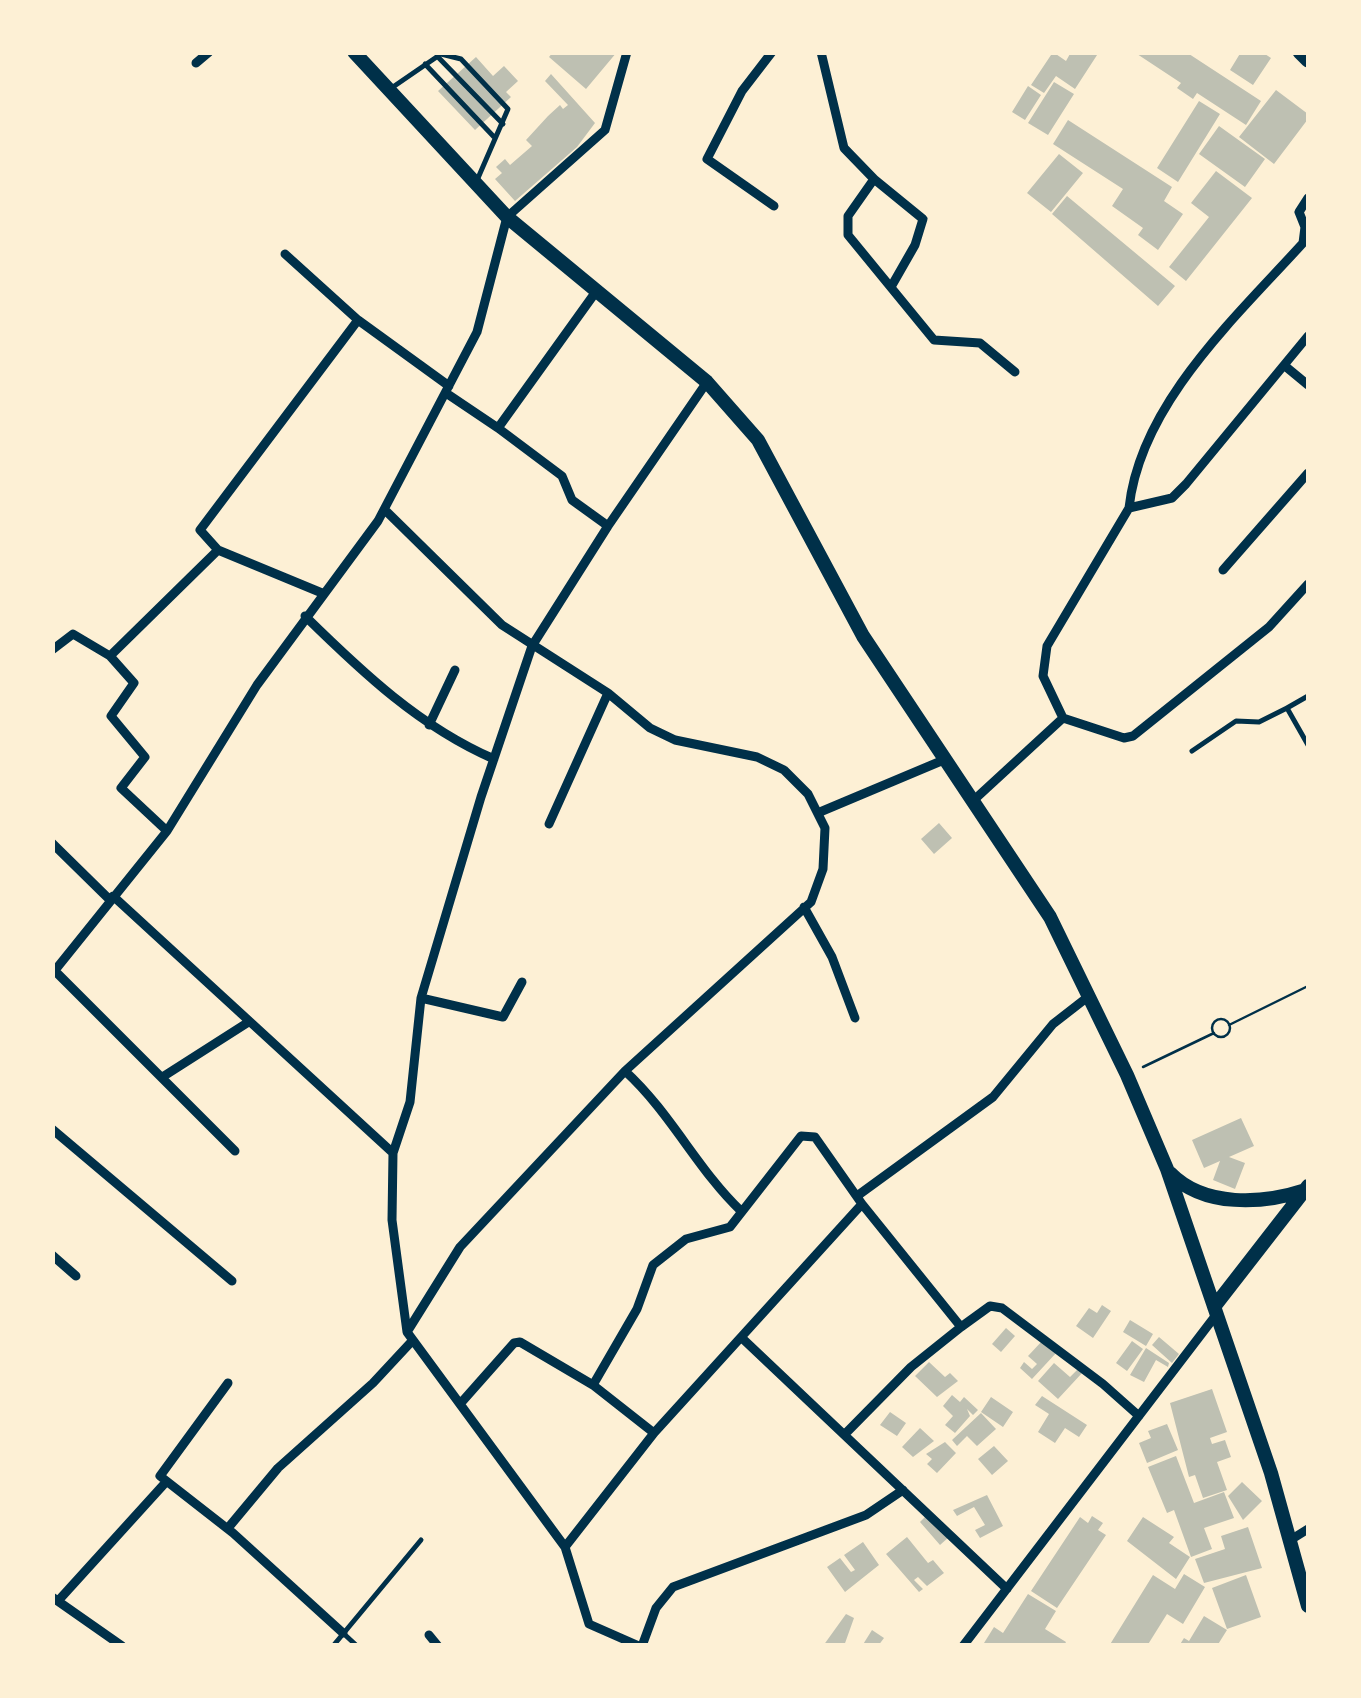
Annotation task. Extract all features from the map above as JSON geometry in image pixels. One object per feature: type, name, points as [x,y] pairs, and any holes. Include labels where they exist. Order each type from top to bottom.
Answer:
[{"type":"highway","points":[[1300,52],[1308,60]]},
{"type":"main road","points":[[354,52],[508,217],[708,382],[758,440],[863,636],[1050,917],[1127,1074],[1166,1169],[1215,1311],[1292,1539],[1308,1606]]},
{"type":"main road","points":[[1166,1169],[1191,1190],[1217,1198],[1266,1198],[1307,1188]]},
{"type":"main road","points":[[1215,1311],[1307,1188]]},
{"type":"street","points":[[196,64],[208,52]]},
{"type":"street","points":[[234,1151],[164,1076],[54,973],[167,830],[305,616],[385,510],[482,319],[508,217],[605,130],[626,52]]},
{"type":"street","points":[[772,52],[742,91],[707,159],[774,206]]},
{"type":"street","points":[[821,52],[844,148],[874,179],[923,219],[916,245],[891,287]]},
{"type":"street","points":[[874,179],[850,213],[846,230],[934,340],[980,343],[1014,372]]},
{"type":"street","points":[[1308,198],[1299,212],[1304,227],[1302,243],[1175,386],[1134,482],[1129,508],[1055,631],[1042,662],[1043,676],[1063,718],[1124,738],[1142,733],[1270,627],[1308,584]]},
{"type":"street","points":[[284,254],[358,320],[562,476],[572,500],[608,526]]},
{"type":"street","points":[[498,428],[596,292]]},
{"type":"street","points":[[322,593],[218,550],[201,536],[203,523],[358,320]]},
{"type":"street","points":[[1129,508],[1172,498],[1308,336]]},
{"type":"street","points":[[1285,366],[1308,385]]},
{"type":"street","points":[[708,382],[608,526],[532,646],[494,759],[420,998],[410,1102],[393,1154],[392,1220],[410,1336],[565,1547],[588,1624],[626,1644],[641,1646],[656,1608],[673,1587],[866,1515],[902,1490]]},
{"type":"street","points":[[1224,570],[1308,473]]},
{"type":"street","points":[[228,1528],[278,1468],[410,1336],[460,1246],[625,1071],[804,907],[816,894],[824,869],[827,843],[820,812],[773,763],[664,736],[608,693],[532,646],[472,598],[385,510]]},
{"type":"street","points":[[110,656],[218,550]]},
{"type":"street","points":[[305,616],[361,672],[404,701],[429,725],[494,759]]},
{"type":"street","points":[[52,650],[74,634],[110,656],[134,683],[110,716],[145,757],[121,788],[167,830]]},
{"type":"street","points":[[429,725],[455,670]]},
{"type":"street","points":[[549,824],[608,693]]},
{"type":"street","points":[[975,799],[1063,718]]},
{"type":"street","points":[[820,812],[946,759]]},
{"type":"street","points":[[52,843],[393,1154]]},
{"type":"street","points":[[804,907],[828,947],[855,1018]]},
{"type":"street","points":[[420,998],[503,1017],[522,982]]},
{"type":"street","points":[[565,1547],[654,1433],[743,1339],[859,1200],[992,1097],[1052,1024],[1089,996]]},
{"type":"street","points":[[164,1076],[247,1023]]},
{"type":"street","points":[[625,1071],[652,1097],[712,1182],[741,1212]]},
{"type":"street","points":[[52,1129],[232,1281]]},
{"type":"street","points":[[593,1385],[637,1309],[653,1265],[686,1239],[730,1227],[805,1134],[815,1137],[859,1200],[961,1327]]},
{"type":"street","points":[[52,1255],[76,1276]]},
{"type":"street","points":[[847,1432],[925,1354],[990,1306],[1002,1308],[1139,1416]]},
{"type":"street","points":[[963,1646],[1215,1311]]},
{"type":"street","points":[[743,1339],[847,1432],[1007,1589]]},
{"type":"street","points":[[460,1404],[517,1342],[534,1348],[593,1385],[654,1433]]},
{"type":"street","points":[[228,1383],[160,1476],[228,1528],[343,1633]]},
{"type":"street","points":[[122,1646],[55,1599],[166,1482]]},
{"type":"street","points":[[1292,1539],[1308,1529]]},
{"type":"street","points":[[429,1635],[438,1646]]},
{"type":"lane","points":[[387,90],[437,56],[448,53],[464,61],[508,108],[476,186]]},
{"type":"lane","points":[[437,56],[503,124]]},
{"type":"lane","points":[[425,64],[495,138]]},
{"type":"lane","points":[[1192,752],[1236,721],[1259,722],[1308,696]]},
{"type":"lane","points":[[1287,708],[1308,745]]},
{"type":"lane","points":[[334,1646],[421,1540]]},
{"type":"lane","points":[[343,1633],[357,1646]]},
{"type":"path","points":[[1214,1033],[1217,1021],[1229,1025],[1308,986]]},
{"type":"path","points":[[1127,1074],[1214,1033],[1226,1036],[1229,1025]]},
{"type":"building","points":[[553,52],[617,52],[586,89],[549,57]]},
{"type":"building","points":[[1053,52],[1066,61],[1071,52],[1099,52],[1075,89],[1056,76],[1044,93],[1031,85]]},
{"type":"building","points":[[1134,52],[1186,52],[1261,101],[1246,125],[1197,93],[1193,99],[1177,88],[1181,83]]},
{"type":"building","points":[[1241,52],[1262,52],[1271,58],[1253,85],[1230,70]]},
{"type":"building","points":[[476,57],[493,76],[504,66],[518,81],[506,92],[511,97],[475,130],[438,91]]},
{"type":"building","points":[[551,74],[595,123],[577,147],[515,201],[495,179],[502,173],[496,167],[505,159],[510,165],[532,146],[526,140],[548,116],[560,105],[563,109],[568,105],[545,81]]},
{"type":"building","points":[[1054,82],[1074,94],[1048,135],[1028,123]]},
{"type":"building","points":[[1028,86],[1041,95],[1025,120],[1012,112]]},
{"type":"building","points":[[1276,90],[1308,114],[1308,119],[1274,164],[1239,137]]},
{"type":"building","points":[[1199,101],[1220,114],[1178,182],[1157,168]]},
{"type":"building","points":[[1068,120],[1172,187],[1164,201],[1183,214],[1158,250],[1138,235],[1143,228],[1112,206],[1123,189],[1053,144]]},
{"type":"building","points":[[1219,126],[1265,159],[1245,187],[1199,154]]},
{"type":"building","points":[[1059,154],[1083,173],[1051,212],[1027,193]]},
{"type":"building","points":[[1216,171],[1252,198],[1186,281],[1169,267],[1209,217],[1191,203]]},
{"type":"building","points":[[1067,196],[1175,286],[1158,306],[1052,214]]},
{"type":"building","points":[[939,823],[952,838],[934,854],[921,839]]},
{"type":"building","points":[[1241,1118],[1254,1146],[1229,1157],[1245,1163],[1235,1189],[1213,1180],[1220,1161],[1204,1168],[1192,1140]]},
{"type":"building","points":[[1102,1305],[1111,1311],[1093,1338],[1076,1326],[1089,1308],[1097,1313]]},
{"type":"building","points":[[1130,1320],[1153,1334],[1146,1346],[1123,1332]]},
{"type":"building","points":[[1006,1328],[1015,1336],[1001,1352],[992,1344]]},
{"type":"building","points":[[1159,1337],[1179,1354],[1172,1363],[1152,1345]]},
{"type":"building","points":[[1043,1340],[1057,1352],[1032,1379],[1020,1368],[1024,1362],[1032,1369],[1037,1364],[1028,1356]]},
{"type":"building","points":[[1132,1341],[1143,1349],[1127,1371],[1116,1363]]},
{"type":"building","points":[[1146,1348],[1169,1363],[1168,1367],[1156,1360],[1144,1382],[1130,1375]]},
{"type":"building","points":[[929,1362],[945,1377],[950,1373],[958,1381],[937,1397],[915,1376]]},
{"type":"building","points":[[1054,1363],[1070,1377],[1079,1368],[1083,1372],[1058,1399],[1038,1381]]},
{"type":"building","points":[[1212,1389],[1227,1432],[1210,1438],[1212,1444],[1225,1440],[1231,1457],[1217,1462],[1227,1490],[1203,1498],[1195,1475],[1189,1477],[1170,1403]]},
{"type":"building","points":[[952,1395],[960,1402],[964,1397],[978,1410],[973,1415],[967,1409],[970,1416],[955,1433],[945,1425],[953,1416],[943,1406]]},
{"type":"building","points":[[1042,1396],[1087,1425],[1079,1437],[1065,1428],[1055,1443],[1038,1432],[1049,1414],[1035,1405]]},
{"type":"building","points":[[991,1397],[1013,1412],[1003,1427],[981,1412]]},
{"type":"building","points":[[890,1412],[906,1423],[897,1436],[880,1425]]},
{"type":"building","points":[[981,1413],[996,1429],[977,1446],[967,1436],[957,1446],[952,1440]]},
{"type":"building","points":[[1167,1424],[1178,1450],[1147,1463],[1139,1443],[1151,1438],[1148,1431]]},
{"type":"building","points":[[920,1428],[934,1441],[913,1457],[902,1447]]},
{"type":"building","points":[[945,1442],[956,1453],[937,1473],[927,1464],[932,1459],[926,1454]]},
{"type":"building","points":[[994,1446],[1008,1461],[992,1475],[978,1459]]},
{"type":"building","points":[[1176,1456],[1194,1503],[1224,1492],[1234,1518],[1204,1528],[1212,1549],[1191,1557],[1174,1510],[1167,1513],[1148,1467]]},
{"type":"building","points":[[1242,1482],[1262,1501],[1243,1520],[1228,1496]]},
{"type":"building","points":[[987,1495],[1003,1526],[980,1538],[975,1530],[985,1525],[974,1507],[957,1516],[953,1510]]},
{"type":"building","points":[[928,1514],[949,1537],[940,1545],[920,1522]]},
{"type":"building","points":[[1092,1516],[1103,1523],[1098,1530],[1106,1535],[1057,1608],[1031,1591],[1080,1517],[1088,1523]]},
{"type":"building","points":[[1143,1517],[1174,1537],[1169,1543],[1190,1557],[1176,1579],[1127,1541]]},
{"type":"building","points":[[1248,1527],[1262,1568],[1204,1583],[1195,1559],[1225,1549],[1221,1536]]},
{"type":"building","points":[[907,1537],[928,1563],[933,1560],[944,1573],[927,1586],[918,1577],[914,1580],[923,1589],[919,1592],[886,1554]]},
{"type":"building","points":[[863,1542],[879,1565],[845,1592],[827,1567],[840,1558],[851,1572],[855,1570],[844,1555]]},
{"type":"building","points":[[1184,1574],[1205,1587],[1183,1624],[1167,1614],[1147,1646],[1109,1646],[1153,1575],[1175,1589]]},
{"type":"building","points":[[1246,1575],[1261,1617],[1227,1629],[1212,1588]]},
{"type":"building","points":[[1028,1594],[1056,1611],[1045,1629],[1066,1642],[1064,1646],[984,1643],[994,1627],[1003,1633]]},
{"type":"building","points":[[846,1614],[854,1618],[844,1646],[823,1646]]},
{"type":"building","points":[[1204,1616],[1227,1630],[1217,1646],[1179,1646],[1184,1638],[1189,1641]]},
{"type":"building","points":[[872,1630],[884,1638],[878,1646],[862,1646]]}]
